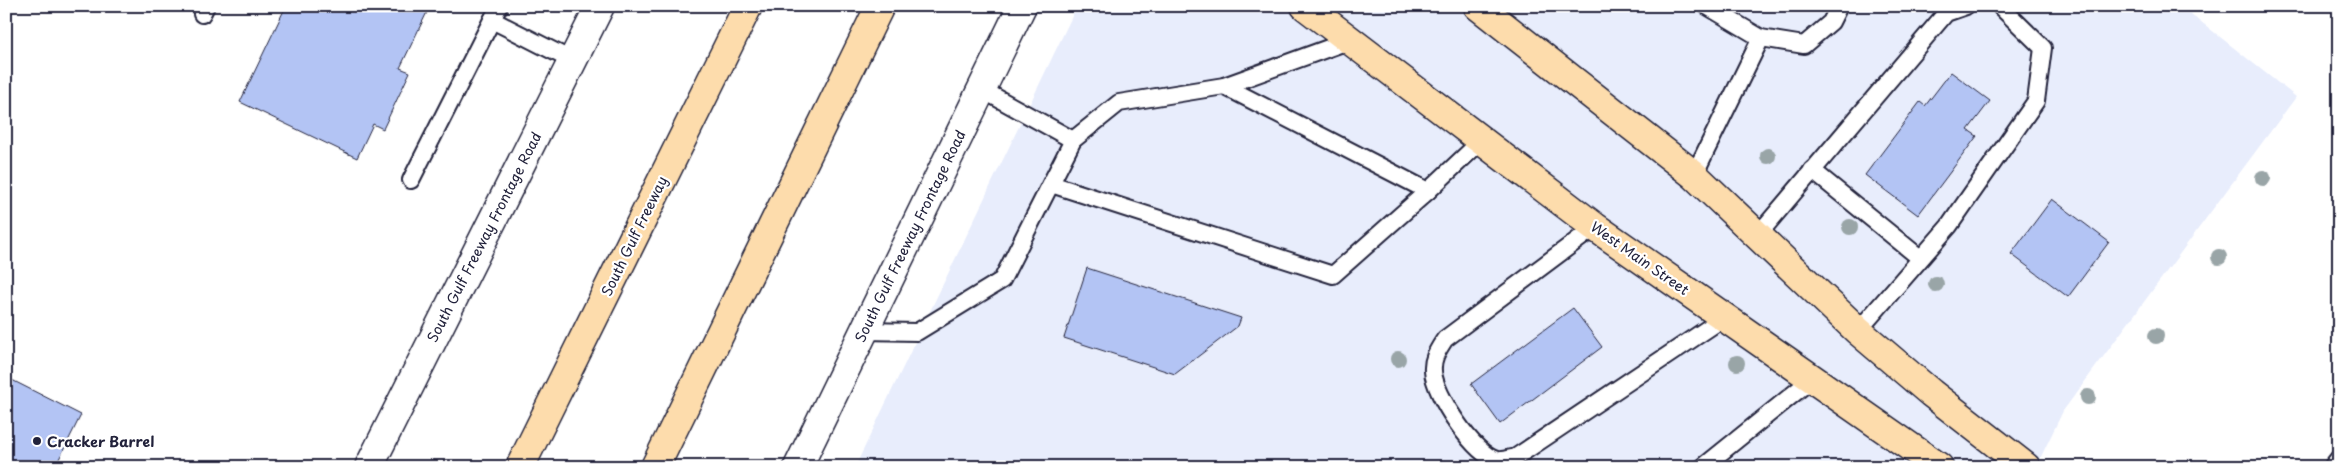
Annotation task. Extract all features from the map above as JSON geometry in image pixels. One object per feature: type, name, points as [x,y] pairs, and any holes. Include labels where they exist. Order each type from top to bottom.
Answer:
[{"type":"main road","name":"South Gulf Freeway Frontage Road","points":[[369,467],[600,6]]},
{"type":"main road","name":"South Gulf Freeway","points":[[520,467],[748,6]]},
{"type":"main road","points":[[655,467],[880,6]]},
{"type":"main road","name":"West Main Street","points":[[1305,6],[1348,41],[1595,227],[1939,467]]},
{"type":"main road","points":[[1478,6],[1694,175],[1858,330],[1932,393],[2026,467]]},
{"type":"main road","name":"South Gulf Freeway Frontage Road","points":[[798,467],[1021,7]]},
{"type":"main road","points":[[666,467],[686,402]]},
{"type":"lane","points":[[1707,6],[1761,38],[1804,45],[1831,22],[1839,6]]},
{"type":"lane","points":[[1757,236],[1946,13],[1966,6]]},
{"type":"lane","points":[[1858,330],[1949,226],[2036,101],[2043,48],[2000,6]]},
{"type":"lane","points":[[411,180],[496,13],[573,60]]},
{"type":"lane","points":[[1694,175],[1761,38]]},
{"type":"lane","points":[[864,331],[917,332],[1002,280],[1073,140],[1119,103],[1224,86],[1348,41]]},
{"type":"lane","points":[[1224,86],[1428,191]]},
{"type":"lane","points":[[981,89],[1073,140]]},
{"type":"lane","points":[[1051,184],[1333,275],[1481,141]]},
{"type":"lane","points":[[1812,170],[1920,258]]},
{"type":"lane","points":[[1595,227],[1446,339],[1434,356],[1433,372],[1439,395],[1480,452],[1498,461],[1516,457],[1725,317]]},
{"type":"lane","points":[[1703,467],[1812,379]]},
{"type":"lane","points":[[2332,467],[2339,458]]},
{"type":"shaded area","points":[[1077,6],[2181,6],[2296,97],[2063,411],[2036,467],[855,467]]},
{"type":"building","points":[[286,6],[430,6],[400,68],[410,72],[383,129],[373,124],[357,158],[240,102]]},
{"type":"building","points":[[1951,72],[1990,101],[1968,130],[1977,136],[1918,215],[1865,175],[1920,102],[1925,106]]},
{"type":"building","points":[[2052,199],[2109,242],[2068,297],[2011,254]]},
{"type":"building","points":[[1087,268],[1241,318],[1238,326],[1175,374],[1064,338]]},
{"type":"building","points":[[1573,308],[1602,347],[1500,424],[1471,384]]},
{"type":"building","name":"Cracker Barrel","points":[[6,377],[81,415],[55,467],[6,467]]},
{"type":"place","name":"Cracker Barrel","points":[[37,441]]}]
